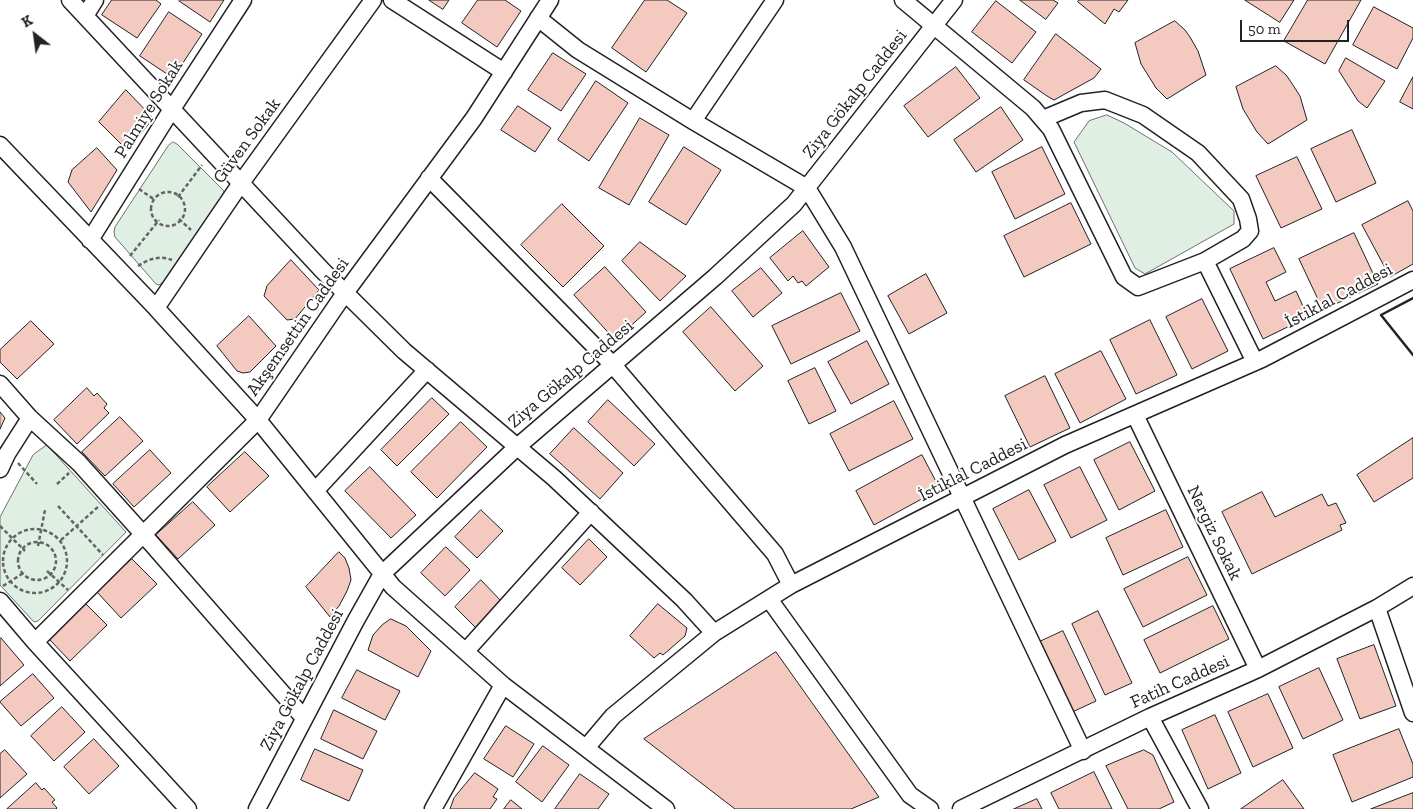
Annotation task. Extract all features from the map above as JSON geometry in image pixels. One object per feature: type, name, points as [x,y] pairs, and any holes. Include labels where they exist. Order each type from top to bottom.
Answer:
[{"type":"street","points":[[70,0],[345,293],[404,351],[554,478],[684,600],[714,633]]},
{"type":"street","points":[[85,16],[95,0]]},
{"type":"street","name":"Palmiye Sokak","points":[[90,240],[243,0]]},
{"type":"street","name":"Güven Sokak","points":[[156,308],[241,183],[373,0]]},
{"type":"street","points":[[392,0],[504,72]]},
{"type":"street","name":"Akşemsettin Caddesi","points":[[35,642],[258,420],[345,293],[474,118],[550,0]]},
{"type":"street","points":[[693,121],[776,0]]},
{"type":"street","points":[[903,0],[1033,108],[1043,119],[1051,129],[1124,277],[1138,287],[1205,262],[1243,239],[1250,231],[1241,199],[1198,153],[1143,116],[1104,100],[1081,102],[1043,119]]},
{"type":"street","name":"Ziya Gökalp Caddesi","points":[[257,809],[382,574],[517,447],[715,277],[794,204],[954,0]]},
{"type":"street","points":[[538,18],[578,50],[807,188],[843,247],[1083,751]]},
{"type":"street","points":[[0,145],[156,308],[258,420],[393,587],[503,685],[666,809]]},
{"type":"street","points":[[429,178],[613,365],[775,554],[792,584]]},
{"type":"street","points":[[1205,262],[1255,362]]},
{"type":"street","name":"İstiklal Caddesi","points":[[586,748],[613,716],[714,633],[792,584],[1065,445],[1255,362],[1413,280]]},
{"type":"street","points":[[315,491],[427,370]]},
{"type":"street","points":[[0,384],[30,418],[79,463],[304,718]]},
{"type":"street","name":"Nergiz Sokak","points":[[1135,414],[1258,669]]},
{"type":"street","points":[[4,461],[30,418]]},
{"type":"street","points":[[466,651],[591,512]]},
{"type":"street","name":"Fatih Caddesi","points":[[961,809],[1150,717],[1258,669],[1376,608],[1413,586]]},
{"type":"street","points":[[769,599],[910,796],[930,809]]},
{"type":"street","points":[[0,601],[35,642],[188,809]]},
{"type":"street","points":[[1376,608],[1413,713]]},
{"type":"street","points":[[433,809],[503,685]]},
{"type":"street","points":[[1150,717],[1200,809]]},
{"type":"path","points":[[178,196],[202,165]]},
{"type":"path","points":[[138,188],[154,200]]},
{"type":"path","points":[[168,191],[174,192],[178,196],[183,200],[185,210],[181,221],[171,226],[165,226],[152,216],[151,204],[157,195],[168,191]]},
{"type":"path","points":[[130,256],[158,221]]},
{"type":"path","points":[[138,266],[153,258],[162,257],[174,262]]},
{"type":"path","points":[[4,461],[23,468],[37,484]]},
{"type":"path","points":[[60,540],[109,497]]},
{"type":"path","points":[[58,506],[113,565]]},
{"type":"path","points":[[39,544],[45,510]]},
{"type":"path","points":[[0,526],[24,550]]},
{"type":"path","points":[[34,528],[53,533],[60,540],[66,548],[68,558],[63,578],[56,586],[47,591],[27,592],[18,588],[10,581],[5,572],[3,562],[4,552],[12,538],[24,530],[34,528]]},
{"type":"path","points":[[31,543],[47,545],[54,553],[56,564],[51,574],[43,579],[33,580],[24,573],[18,563],[18,558],[24,550],[31,543]]},
{"type":"path","points":[[47,571],[77,600]]},
{"type":"path","points":[[0,588],[24,573]]},
{"type":"green space","points":[[1107,115],[1172,152],[1234,211],[1234,224],[1145,274],[1135,268],[1074,142],[1089,121]]},
{"type":"green space","points":[[173,142],[224,191],[224,194],[163,282],[159,285],[156,284],[115,237],[114,232],[115,227],[168,146]]},
{"type":"green space","points":[[47,445],[126,532],[38,621],[34,622],[0,585],[0,517],[33,455]]},
{"type":"building","points":[[112,0],[156,0],[161,4],[137,38],[102,15]]},
{"type":"building","points":[[180,0],[224,0],[210,22]]},
{"type":"building","points":[[429,0],[449,0],[443,9]]},
{"type":"building","points":[[478,0],[505,0],[521,11],[497,47],[462,23]]},
{"type":"building","points":[[645,0],[667,0],[687,13],[646,72],[612,48]]},
{"type":"building","points":[[1020,0],[1053,0],[1058,3],[1046,19]]},
{"type":"building","points":[[1079,0],[1128,0],[1119,12],[1114,9],[1105,24],[1078,2]]},
{"type":"building","points":[[1245,0],[1294,0],[1280,22]]},
{"type":"building","points":[[1308,0],[1361,0],[1325,64],[1284,41]]},
{"type":"building","points":[[996,1],[1036,32],[1012,63],[972,32]]},
{"type":"building","points":[[1374,7],[1413,28],[1413,38],[1397,69],[1353,45]]},
{"type":"building","points":[[169,12],[202,34],[173,78],[140,56]]},
{"type":"building","points":[[1175,21],[1190,37],[1198,51],[1206,75],[1167,99],[1156,88],[1141,64],[1135,43]]},
{"type":"building","points":[[1056,34],[1101,69],[1094,78],[1054,100],[1024,80]]},
{"type":"building","points":[[553,53],[586,74],[561,111],[528,90]]},
{"type":"building","points":[[1346,58],[1385,81],[1367,108],[1358,101],[1339,71]]},
{"type":"building","points":[[1276,66],[1286,75],[1300,96],[1307,120],[1268,144],[1257,132],[1243,109],[1236,87]]},
{"type":"building","points":[[956,67],[980,98],[928,137],[904,106]]},
{"type":"building","points":[[1413,77],[1413,109],[1400,102]]},
{"type":"building","points":[[596,81],[628,103],[589,161],[558,140]]},
{"type":"building","points":[[126,90],[153,118],[128,151],[99,122]]},
{"type":"building","points":[[518,106],[551,128],[535,152],[501,130]]},
{"type":"building","points":[[1001,107],[1023,140],[976,172],[954,140]]},
{"type":"building","points":[[640,118],[669,135],[629,205],[599,188]]},
{"type":"building","points":[[1352,130],[1376,183],[1336,202],[1311,149]]},
{"type":"building","points":[[684,147],[721,170],[686,225],[649,202]]},
{"type":"building","points":[[1042,147],[1065,194],[1015,219],[992,172]]},
{"type":"building","points":[[97,148],[117,170],[91,212],[68,182],[72,170]]},
{"type":"building","points":[[1297,157],[1322,209],[1281,228],[1256,176]]},
{"type":"building","points":[[1408,201],[1413,211],[1413,264],[1390,277],[1362,225]]},
{"type":"building","points":[[1071,203],[1091,244],[1024,277],[1004,236]]},
{"type":"building","points":[[562,204],[604,246],[563,287],[521,245]]},
{"type":"building","points":[[803,231],[829,267],[806,286],[802,281],[798,283],[793,276],[788,281],[770,258]]},
{"type":"building","points":[[1354,233],[1378,284],[1323,310],[1299,259]]},
{"type":"building","points":[[640,242],[686,276],[660,301],[622,261]]},
{"type":"building","points":[[1274,248],[1286,272],[1266,282],[1275,301],[1296,291],[1308,317],[1263,339],[1230,269]]},
{"type":"building","points":[[291,260],[319,290],[295,319],[287,320],[264,296],[267,286]]},
{"type":"building","points":[[605,267],[646,312],[615,340],[574,295]]},
{"type":"building","points":[[761,268],[782,293],[753,317],[732,291]]},
{"type":"building","points":[[926,274],[947,313],[909,334],[888,296]]},
{"type":"building","points":[[841,293],[860,331],[791,364],[772,326]]},
{"type":"building","points":[[1202,299],[1228,351],[1192,369],[1166,317]]},
{"type":"building","points":[[711,307],[763,366],[735,391],[683,332]]},
{"type":"building","points":[[249,316],[276,346],[250,372],[243,373],[237,371],[217,346]]},
{"type":"building","points":[[1150,320],[1177,375],[1136,394],[1110,340]]},
{"type":"building","points":[[31,321],[54,344],[17,379],[0,362],[0,350]]},
{"type":"building","points":[[867,341],[889,384],[851,404],[828,362]]},
{"type":"building","points":[[1101,351],[1126,399],[1080,423],[1055,374]]},
{"type":"building","points":[[815,368],[836,411],[809,424],[788,381]]},
{"type":"building","points":[[1045,376],[1070,428],[1030,447],[1005,396]]},
{"type":"building","points":[[87,388],[94,396],[97,393],[107,404],[104,408],[109,413],[77,444],[54,420]]},
{"type":"building","points":[[432,398],[449,414],[397,466],[381,450]]},
{"type":"building","points":[[608,400],[655,444],[634,466],[588,422]]},
{"type":"building","points":[[894,401],[913,439],[849,471],[830,434]]},
{"type":"building","points":[[0,412],[5,418],[0,429]]},
{"type":"building","points":[[120,417],[143,441],[105,476],[82,452]]},
{"type":"building","points":[[461,422],[487,447],[437,498],[411,472]]},
{"type":"building","points":[[574,428],[623,473],[600,499],[550,454]]},
{"type":"building","points":[[1413,438],[1413,478],[1374,502],[1357,475]]},
{"type":"building","points":[[1130,442],[1155,491],[1119,510],[1094,460]]},
{"type":"building","points":[[150,450],[171,473],[134,507],[113,484]]},
{"type":"building","points":[[245,452],[269,476],[230,512],[207,487]]},
{"type":"building","points":[[922,455],[940,489],[874,525],[856,491]]},
{"type":"building","points":[[370,467],[416,515],[391,538],[345,491]]},
{"type":"building","points":[[1080,467],[1107,520],[1071,538],[1044,485]]},
{"type":"building","points":[[1029,490],[1056,541],[1019,560],[993,509]]},
{"type":"building","points":[[1262,492],[1275,517],[1322,494],[1328,506],[1336,503],[1346,523],[1340,525],[1342,530],[1252,574],[1222,512]]},
{"type":"building","points":[[193,502],[215,525],[178,559],[156,535]]},
{"type":"building","points":[[481,510],[503,531],[477,558],[455,537]]},
{"type":"building","points":[[1166,510],[1183,547],[1123,575],[1106,538]]},
{"type":"building","points":[[589,539],[607,557],[580,585],[562,568]]},
{"type":"building","points":[[446,547],[470,570],[445,596],[421,573]]},
{"type":"building","points":[[339,552],[345,558],[351,580],[339,606],[330,617],[306,587]]},
{"type":"building","points":[[1188,557],[1207,595],[1143,627],[1124,589]]},
{"type":"building","points":[[132,559],[157,584],[121,618],[97,592]]},
{"type":"building","points":[[481,580],[502,602],[476,628],[455,607]]},
{"type":"building","points":[[86,604],[107,625],[70,661],[50,640]]},
{"type":"building","points":[[658,604],[687,628],[685,636],[663,655],[660,653],[654,658],[630,636]]},
{"type":"building","points":[[1213,606],[1229,639],[1160,673],[1144,640]]},
{"type":"building","points":[[1098,611],[1132,683],[1105,695],[1072,624]]},
{"type":"building","points":[[391,619],[406,626],[431,651],[418,677],[368,650],[373,635]]},
{"type":"building","points":[[1063,631],[1096,701],[1068,714],[1035,644]]},
{"type":"building","points":[[0,639],[24,665],[0,686]]},
{"type":"building","points":[[1374,645],[1396,706],[1360,719],[1337,659]]},
{"type":"building","points":[[776,652],[879,797],[851,809],[735,809],[644,739]]},
{"type":"building","points":[[1319,668],[1343,720],[1303,739],[1279,687]]},
{"type":"building","points":[[357,670],[400,691],[385,720],[342,698]]},
{"type":"building","points":[[33,674],[54,698],[21,726],[0,702]]},
{"type":"building","points":[[1268,694],[1293,748],[1253,767],[1228,712]]},
{"type":"building","points":[[62,707],[85,732],[54,761],[31,736]]},
{"type":"building","points":[[334,710],[377,731],[363,759],[321,739]]},
{"type":"building","points":[[1215,715],[1241,773],[1208,789],[1182,730]]},
{"type":"building","points":[[506,726],[534,744],[513,777],[484,759]]},
{"type":"building","points":[[1399,729],[1413,764],[1413,777],[1352,802],[1333,755]]},
{"type":"building","points":[[94,739],[119,766],[89,794],[64,767]]},
{"type":"building","points":[[543,746],[569,765],[542,802],[516,782]]},
{"type":"building","points":[[315,749],[363,770],[349,801],[301,780]]},
{"type":"building","points":[[5,750],[27,774],[0,798],[0,754]]},
{"type":"building","points":[[1144,750],[1153,755],[1174,802],[1159,809],[1128,809],[1106,766]]},
{"type":"building","points":[[1094,772],[1112,809],[1059,809],[1051,793]]},
{"type":"building","points":[[475,773],[498,789],[493,797],[497,799],[490,809],[450,809],[454,798]]},
{"type":"building","points":[[580,774],[609,794],[598,809],[555,809]]},
{"type":"building","points":[[1283,780],[1304,809],[1241,809]]},
{"type":"building","points":[[36,783],[42,790],[44,788],[55,800],[52,802],[56,809],[7,809]]},
{"type":"building","points":[[1413,793],[1413,809],[1371,809]]},
{"type":"building","points":[[1037,799],[1042,809],[1014,809]]},
{"type":"building","points":[[511,800],[522,809],[504,809]]},
{"type":"wall","points":[[1413,298],[1381,315],[1413,355]]}]
